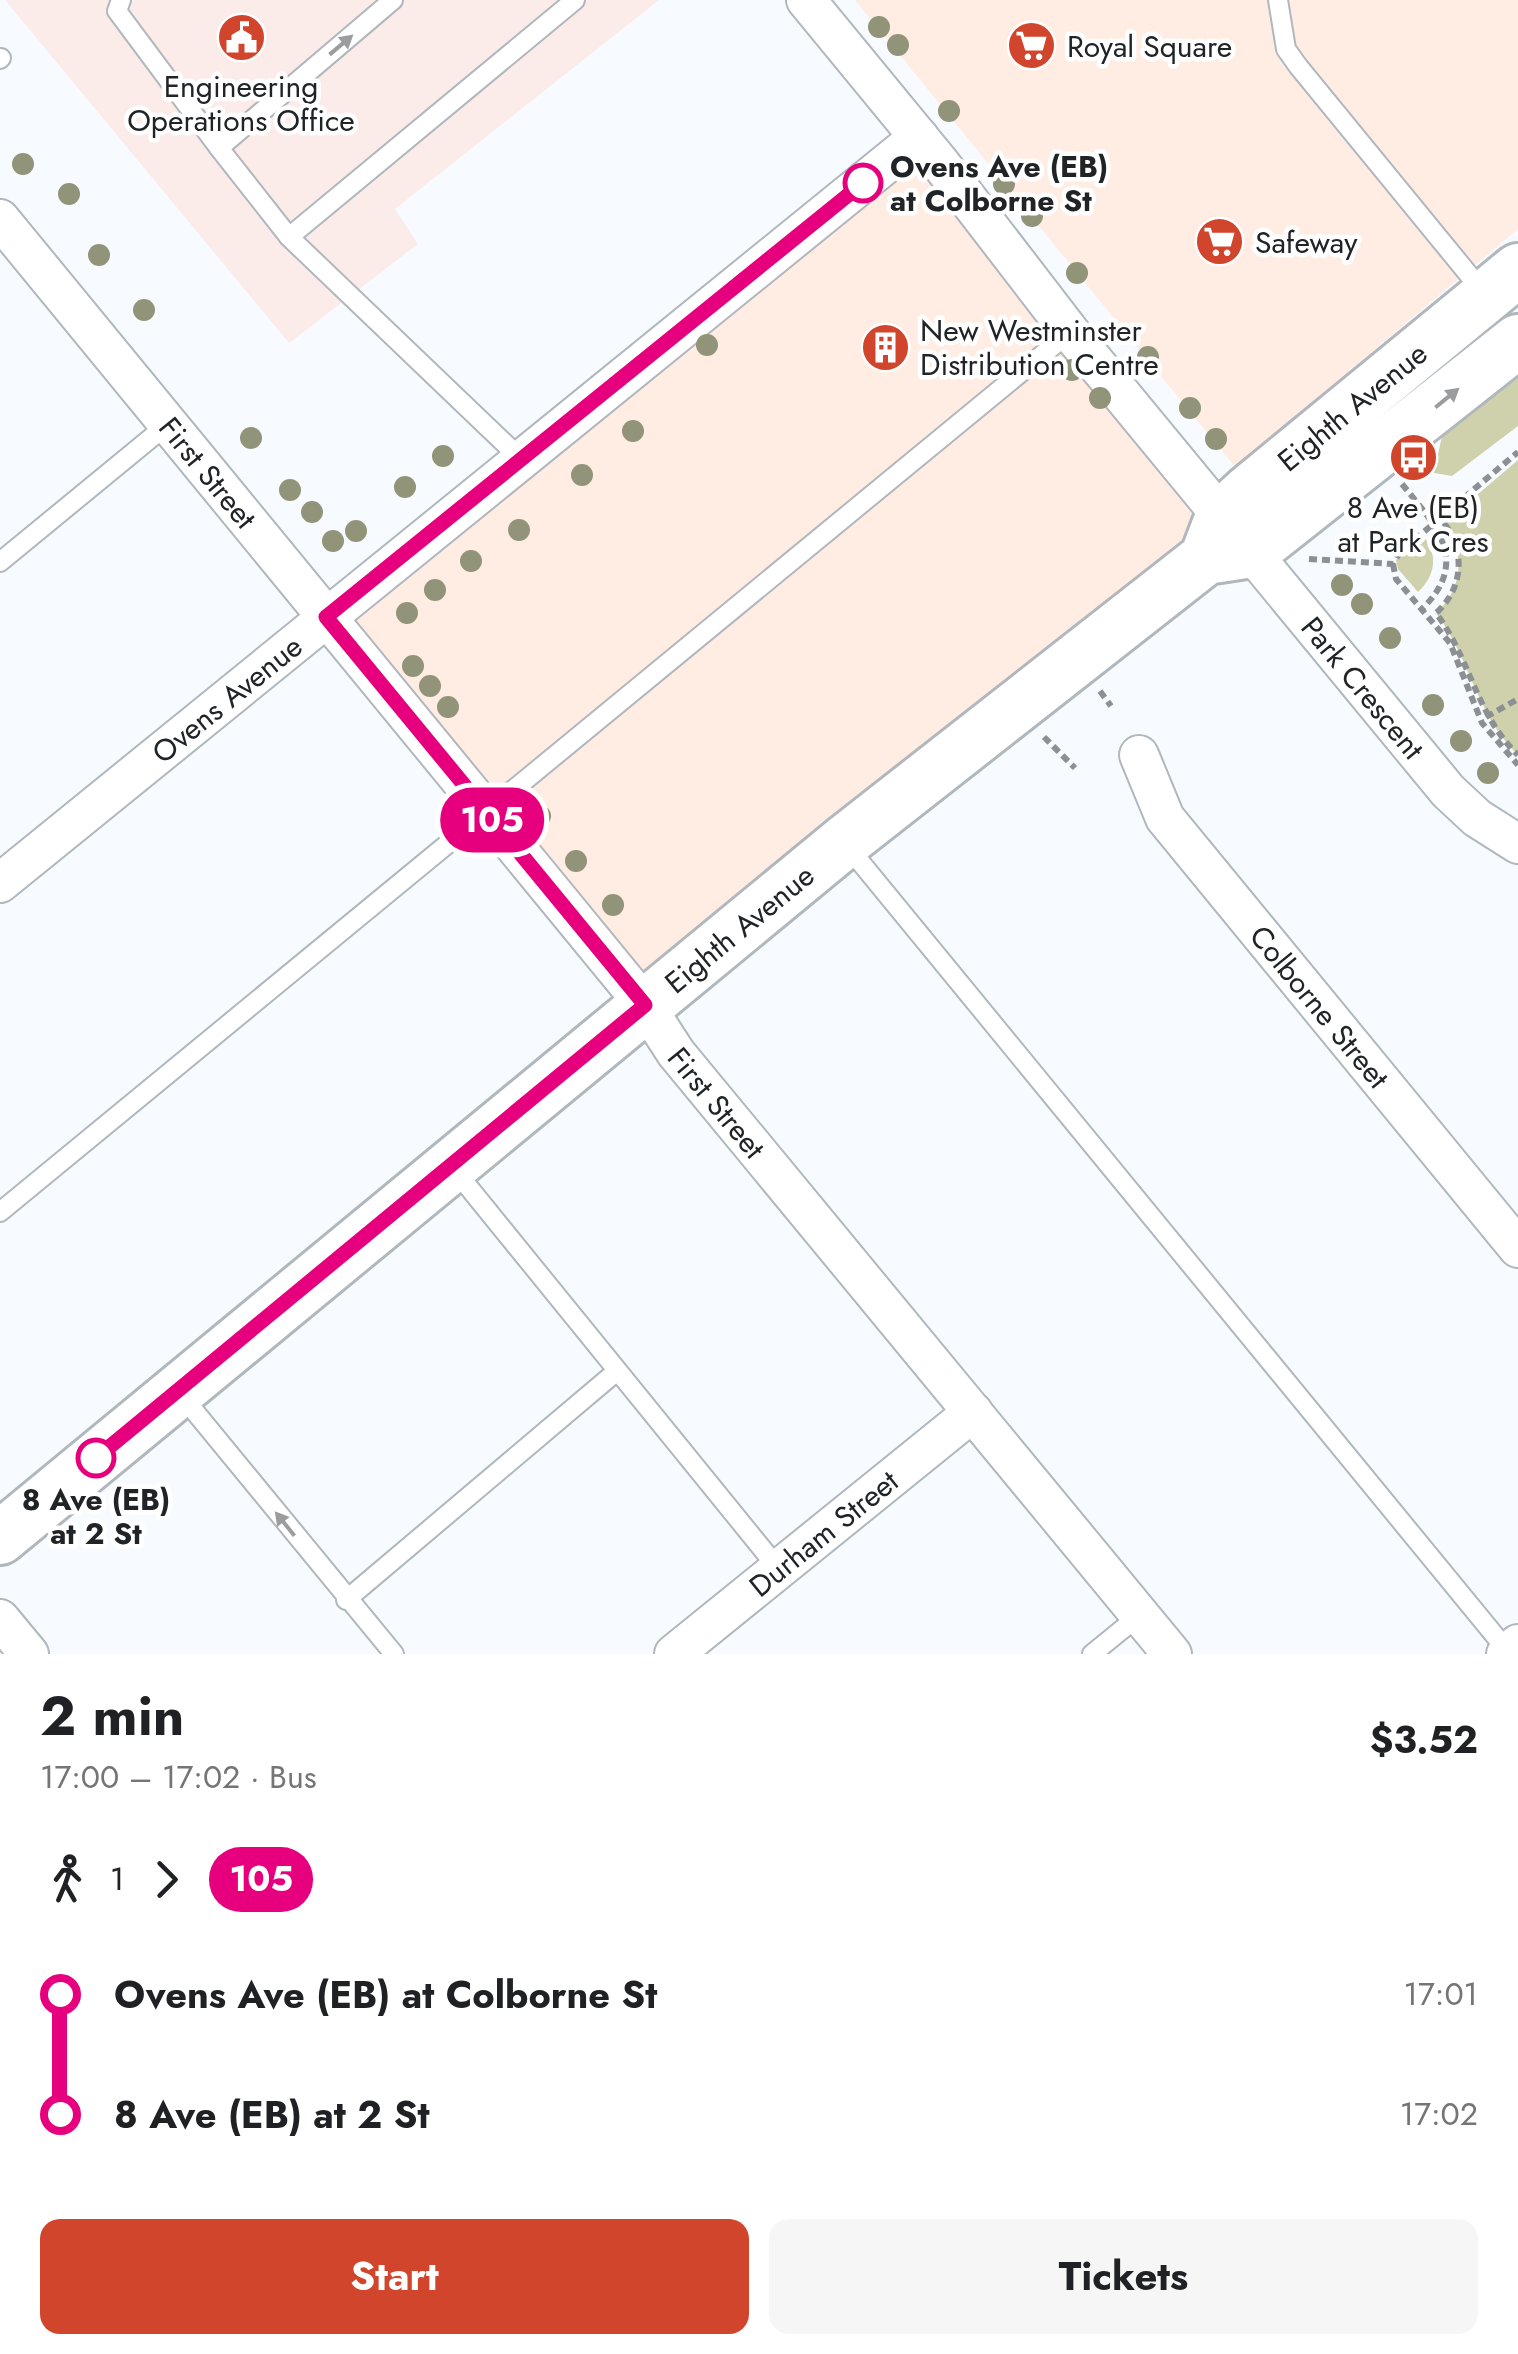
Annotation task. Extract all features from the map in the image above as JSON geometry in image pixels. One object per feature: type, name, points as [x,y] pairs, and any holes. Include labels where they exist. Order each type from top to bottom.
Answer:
[{"type":"street","points":[[806,0],[919,137],[1236,547]]},
{"type":"street","name":"Ovens Avenue","points":[[0,883],[919,137]]},
{"type":"street","name":"First Street","points":[[3,228],[645,1005],[676,1053],[1172,1654]]},
{"type":"street","name":"Eighth Avenue","points":[[0,1538],[844,842],[1236,547],[1510,310]]},
{"type":"street","name":"Park Crescent","points":[[1236,547],[1448,791],[1477,818],[1518,844]]},
{"type":"street","name":"Colborne Street","points":[[1139,755],[1165,818],[1518,1248]]},
{"type":"street","name":"Durham Street","points":[[674,1654],[972,1412]]},
{"type":"street","points":[[0,1619],[29,1654]]},
{"type":"lane","points":[[121,0],[117,11],[289,237],[522,459]]},
{"type":"lane","points":[[219,148],[393,0]]},
{"type":"lane","points":[[289,237],[575,0]]},
{"type":"lane","points":[[1278,0],[1286,49],[1292,58],[1510,310]]},
{"type":"lane","points":[[0,1212],[1070,332]]},
{"type":"lane","points":[[0,562],[168,424]]},
{"type":"lane","points":[[844,842],[1511,1651]]},
{"type":"lane","points":[[450,1165],[778,1568]]},
{"type":"lane","points":[[346,1600],[617,1371]]},
{"type":"lane","points":[[177,1391],[394,1654]]},
{"type":"lane","points":[[1092,1654],[1140,1615]]},
{"type":"path","points":[[1518,452],[1400,552],[1393,564],[1396,579],[1450,643],[1484,718],[1518,766]]},
{"type":"path","points":[[1395,476],[1434,523],[1446,546],[1445,571],[1433,598],[1422,609]]},
{"type":"path","points":[[1444,523],[1459,554],[1458,578],[1448,600],[1436,613],[1459,646],[1484,718],[1518,755]]},
{"type":"path","points":[[1236,547],[1393,564]]},
{"type":"path","points":[[1100,691],[1112,706]]},
{"type":"path","points":[[1484,718],[1514,700]]},
{"type":"path","points":[[1042,735],[1074,768]]},
{"type":"shaded area","points":[[5,0],[659,0],[395,209],[418,244],[289,343]]},
{"type":"shaded area","points":[[855,0],[1518,0],[1518,229],[1235,467]]},
{"type":"shaded area","points":[[918,160],[1217,524],[646,990],[347,625]]},
{"type":"green space","points":[[1518,374],[1518,426],[1452,476],[1434,473],[1442,436]]},
{"type":"green space","points":[[1518,460],[1518,755],[1492,722],[1436,613],[1452,593],[1458,570],[1456,546],[1444,523]]},
{"type":"green space","points":[[1423,536],[1433,565],[1418,592],[1398,569],[1396,560]]},
{"type":"bus line","name":"105","points":[[96,1458],[645,1005],[326,617],[863,183]]},
{"type":"place","name":"Engineering Operations Office","points":[[241,37]]},
{"type":"place","name":"Royal Square","points":[[1032,46]]},
{"type":"place","name":"Ovens Ave (EB) at Colborne St","points":[[863,183]]},
{"type":"place","name":"Safeway","points":[[1220,242]]},
{"type":"place","name":"New Westminster Distribution Centre","points":[[885,347]]},
{"type":"place","name":"8 Ave (EB) at Park Cres","points":[[1413,458]]},
{"type":"place","name":"8 Ave (EB) at 2 St","points":[[96,1458]]}]
